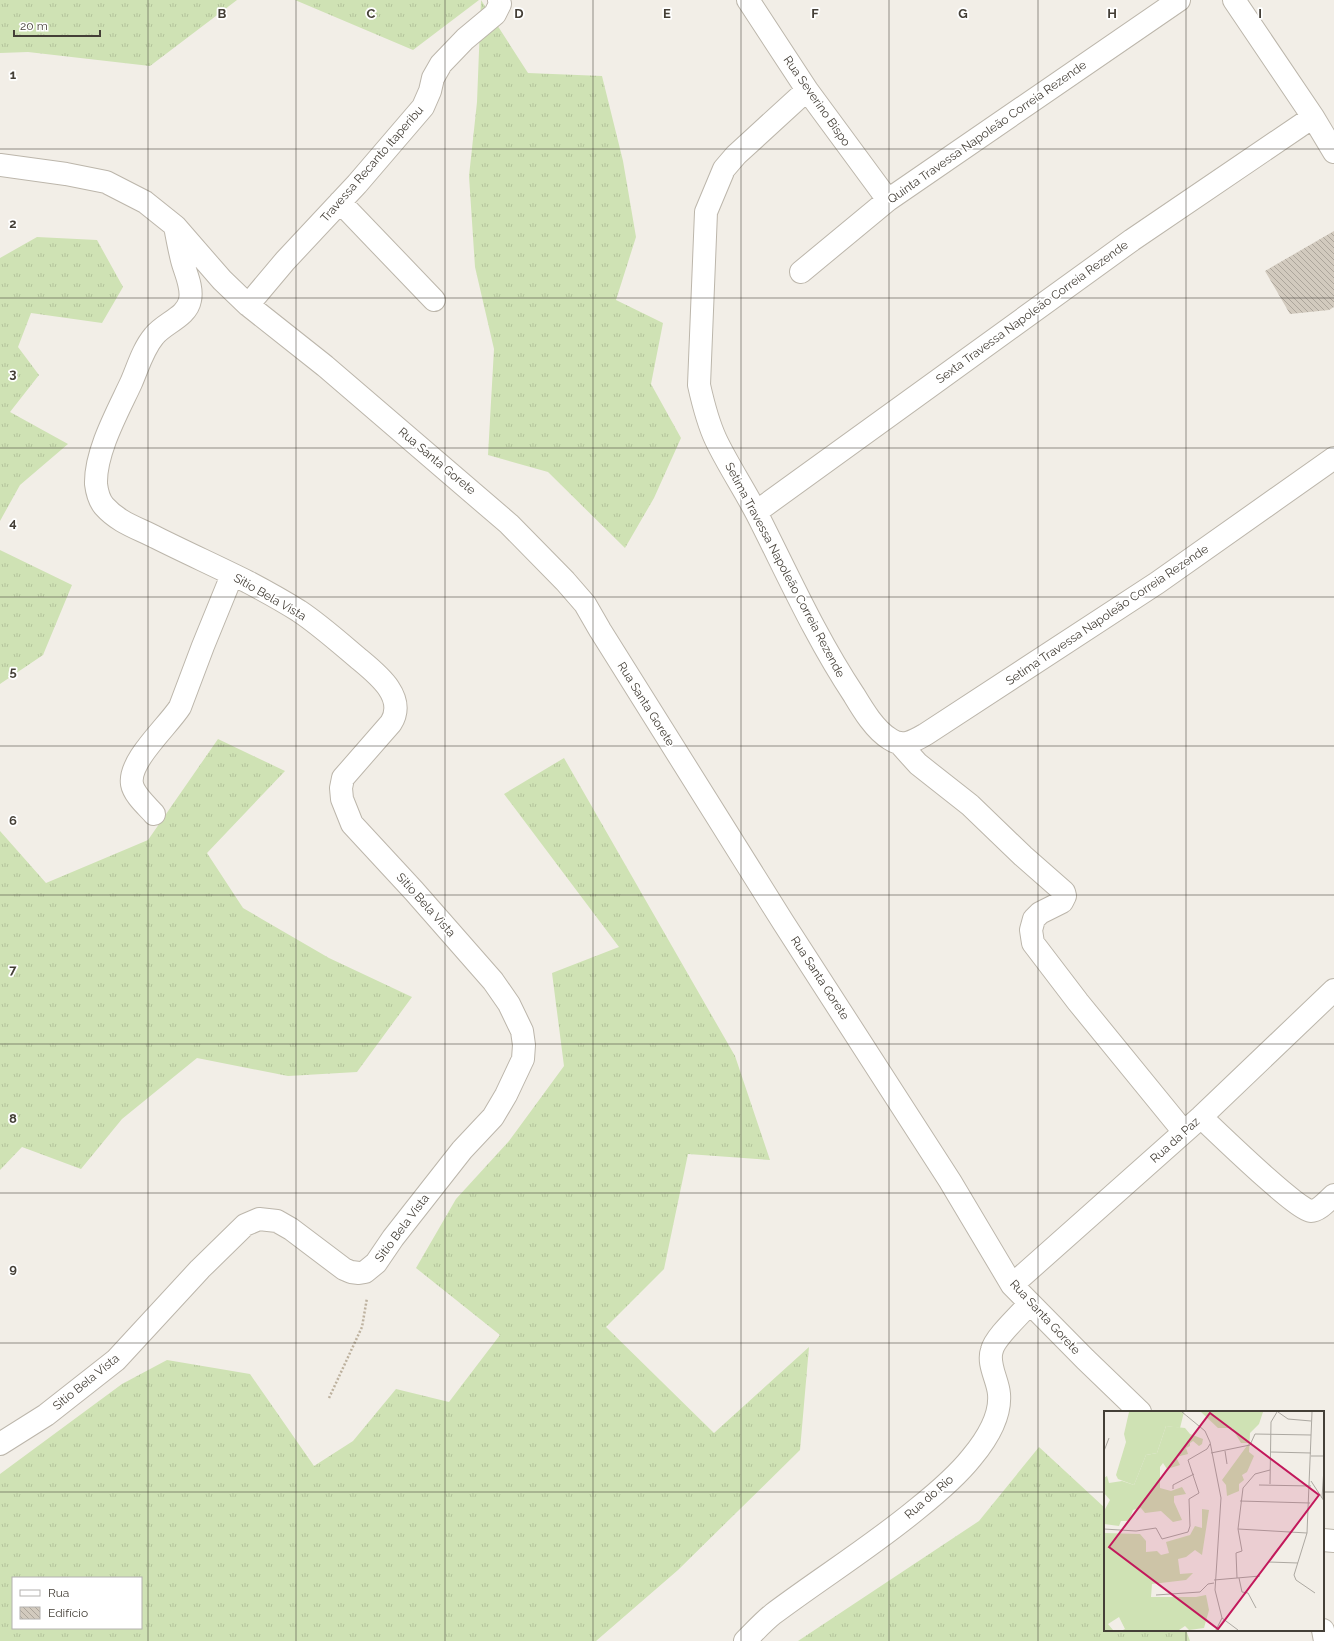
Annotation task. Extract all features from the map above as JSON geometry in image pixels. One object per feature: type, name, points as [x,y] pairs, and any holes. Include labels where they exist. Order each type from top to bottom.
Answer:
[{"type":"street","name":"Travessa Recanto Itaperibu","points":[[248,305],[285,261],[340,202],[423,107],[430,91],[433,78],[441,64],[465,39],[497,12],[500,4],[499,0]]},
{"type":"street","name":"Rua Severino Bispo","points":[[748,0],[807,90],[888,200]]},
{"type":"street","name":"Quinta Travessa Napoleão Correia Rezende","points":[[801,272],[888,200],[1179,0]]},
{"type":"street","points":[[1234,0],[1312,116],[1334,152]]},
{"type":"street","name":"Setima Travessa Napoleão Correia Rezende","points":[[807,90],[736,155],[724,169],[706,212],[699,385],[704,406],[716,439],[756,512],[817,634],[863,710],[890,739],[900,744],[913,741],[926,734],[1157,583],[1334,458]]},
{"type":"street","name":"Sexta Travessa Napoleão Correia Rezende","points":[[756,512],[1132,240],[1312,116]]},
{"type":"street","name":"Rua Santa Gorete","points":[[0,165],[66,174],[106,182],[145,202],[175,226],[222,280],[248,305],[331,371],[509,524],[566,581],[585,604],[775,909],[950,1181],[1012,1285],[1139,1411]]},
{"type":"street","points":[[340,202],[434,300]]},
{"type":"street","name":"Sitio Bela Vista","points":[[0,1444],[46,1415],[116,1360],[200,1269],[245,1225],[253,1221],[268,1219],[277,1221],[291,1229],[334,1262],[351,1272],[359,1274],[372,1268],[393,1238],[462,1150],[493,1117],[506,1095],[523,1059],[524,1045],[522,1031],[509,1004],[493,981],[414,891],[352,824],[342,799],[340,788],[343,778],[391,723],[396,715],[397,706],[391,690],[373,670],[300,611],[232,575],[130,526],[115,517],[99,497],[96,484],[103,446],[143,354],[154,336],[165,325],[188,307],[190,300],[189,284],[175,226]]},
{"type":"street","points":[[154,814],[134,790],[132,778],[143,754],[175,716],[180,707],[232,575]]},
{"type":"street","points":[[900,744],[918,764],[970,805],[1023,856],[1064,892],[1065,896],[1062,902],[1040,913],[1034,919],[1031,930],[1033,943],[1078,1002],[1184,1132]]},
{"type":"street","name":"Rua da Paz","points":[[1012,1285],[1201,1117],[1334,990]]},
{"type":"street","points":[[1201,1117],[1282,1191],[1305,1208],[1312,1211],[1316,1210],[1334,1195]]},
{"type":"street","name":"Rua do Rio","points":[[745,1641],[772,1615],[909,1516],[944,1487],[972,1458],[985,1440],[998,1412],[999,1394],[994,1376],[991,1350],[1002,1334],[1030,1303]]},
{"type":"street","points":[[1324,1540],[1334,1541]]},
{"type":"street","points":[[1322,1631],[1325,1641]]},
{"type":"path","points":[[330,1398],[362,1327],[372,1268]]},
{"type":"green space","points":[[0,0],[237,0],[150,66],[28,52],[0,53]]},
{"type":"green space","points":[[295,0],[479,0],[413,50]]},
{"type":"green space","points":[[481,0],[528,73],[602,76],[623,161],[636,237],[616,300],[663,323],[651,384],[681,438],[654,498],[625,548],[548,472],[488,455],[494,349],[475,267],[469,176],[477,102]]},
{"type":"green space","points":[[37,237],[97,240],[123,287],[102,323],[31,313],[18,347],[39,375],[10,412],[68,444],[20,485],[0,521],[0,258]]},
{"type":"green space","points":[[0,550],[72,585],[43,655],[0,684]]},
{"type":"green space","points":[[218,739],[285,771],[207,853],[243,908],[329,958],[412,997],[357,1072],[288,1076],[197,1058],[122,1119],[81,1169],[22,1147],[0,1170],[0,831],[46,883],[148,840]]},
{"type":"green space","points":[[564,758],[735,1056],[770,1160],[688,1154],[664,1269],[606,1327],[714,1433],[809,1347],[800,1450],[678,1570],[596,1641],[0,1641],[0,1474],[122,1384],[167,1360],[250,1374],[314,1466],[353,1441],[396,1389],[449,1402],[500,1335],[416,1268],[456,1199],[509,1141],[564,1066],[552,973],[619,947],[504,794]]},
{"type":"green space","points":[[1039,1447],[1104,1507],[1104,1631],[1186,1631],[1190,1641],[798,1641],[979,1521]]},
{"type":"building","points":[[1334,231],[1334,307],[1329,310],[1290,314],[1265,271]]}]
